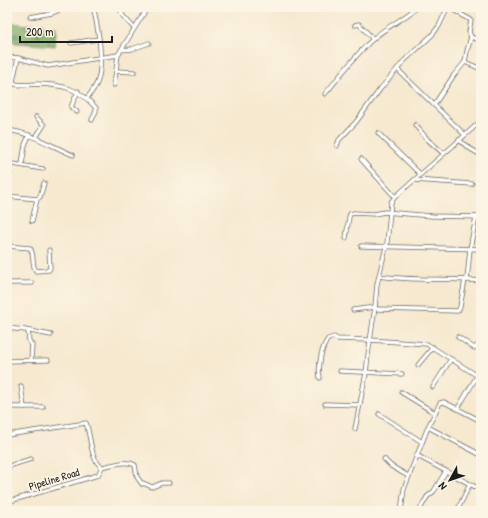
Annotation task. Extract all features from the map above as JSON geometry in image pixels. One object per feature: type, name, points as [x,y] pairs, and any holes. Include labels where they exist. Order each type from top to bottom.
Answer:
[{"type":"street","points":[[30,17],[52,13],[67,7]]},
{"type":"street","points":[[87,98],[98,80],[100,71],[99,39],[94,10],[92,7]]},
{"type":"street","points":[[119,7],[123,16],[134,28]]},
{"type":"street","points":[[325,94],[347,66],[373,39],[417,7]]},
{"type":"street","points":[[337,146],[339,140],[356,122],[369,103],[397,69],[432,36],[439,26],[448,7],[471,20],[469,32],[471,37],[466,51],[465,62],[434,105]]},
{"type":"street","points":[[114,85],[118,55],[144,13]]},
{"type":"street","points":[[355,24],[359,24],[373,39]]},
{"type":"street","points":[[471,37],[481,41]]},
{"type":"street","points":[[71,42],[99,39]]},
{"type":"street","points":[[121,50],[132,49],[149,44]]},
{"type":"street","points":[[7,57],[18,58],[48,66],[118,55]]},
{"type":"street","points":[[18,58],[13,81],[15,84],[66,86],[78,91],[96,108],[92,120]]},
{"type":"street","points":[[465,62],[481,69]]},
{"type":"street","points":[[397,69],[465,135]]},
{"type":"street","points":[[117,71],[134,72]]},
{"type":"street","points":[[77,112],[71,107],[78,91]]},
{"type":"street","points":[[36,117],[44,125],[36,137]]},
{"type":"street","points":[[355,429],[366,373],[377,284],[386,246],[391,202],[443,153],[481,121]]},
{"type":"street","points":[[415,125],[428,140],[443,153]]},
{"type":"street","points":[[7,130],[36,137],[73,155]]},
{"type":"street","points":[[378,134],[420,174]]},
{"type":"street","points":[[22,164],[25,146],[29,135]]},
{"type":"street","points":[[459,140],[481,155]]},
{"type":"street","points":[[361,159],[395,197]]},
{"type":"street","points":[[7,163],[22,164],[43,169]]},
{"type":"street","points":[[414,180],[472,184]]},
{"type":"street","points":[[32,221],[37,199],[40,197],[44,184]]},
{"type":"street","points":[[7,196],[37,199]]},
{"type":"street","points":[[346,238],[349,217],[350,214],[354,213],[374,214],[390,212],[432,216],[481,217]]},
{"type":"street","points":[[353,310],[375,308],[458,311],[466,280],[476,217]]},
{"type":"street","points":[[7,246],[30,248],[32,252],[34,269],[36,271],[49,270],[49,250]]},
{"type":"street","points":[[361,246],[481,249]]},
{"type":"street","points":[[379,276],[395,278],[481,281]]},
{"type":"street","points":[[7,282],[32,283]]},
{"type":"street","points":[[7,328],[28,330],[51,335]]},
{"type":"street","points":[[28,330],[29,341],[32,345],[31,360]]},
{"type":"street","points":[[458,337],[475,348],[481,343]]},
{"type":"street","points":[[320,378],[319,371],[325,343],[328,339],[334,338],[427,344],[479,377],[458,408]]},
{"type":"street","points":[[418,365],[433,347]]},
{"type":"street","points":[[433,388],[451,359]]},
{"type":"street","points":[[7,361],[48,360]]},
{"type":"street","points":[[340,372],[402,374]]},
{"type":"street","points":[[21,386],[24,407]]},
{"type":"street","points":[[401,392],[435,413]]},
{"type":"street","points":[[401,511],[404,489],[408,476],[428,427],[442,402],[458,408],[481,421]]},
{"type":"street","points":[[326,404],[360,405]]},
{"type":"street","points":[[7,407],[43,407]]},
{"type":"street","points":[[379,414],[422,442]]},
{"type":"street","points":[[7,435],[86,424],[95,458],[98,464],[102,467],[132,463],[135,465],[137,477],[142,484],[143,483],[152,487],[162,483],[169,483]]},
{"type":"street","points":[[428,427],[481,455]]},
{"type":"street","points":[[416,455],[481,490]]},
{"type":"street","points":[[7,469],[12,465],[31,459]]},
{"type":"street","points":[[384,459],[391,466],[408,476]]},
{"type":"street","name":"Pipeline Road","points":[[7,502],[98,475],[102,467]]},
{"type":"street","points":[[419,511],[427,497],[434,492],[446,471]]},
{"type":"street","points":[[457,511],[470,484]]},
{"type":"green space","points":[[7,23],[56,27],[55,46],[7,42]]}]
